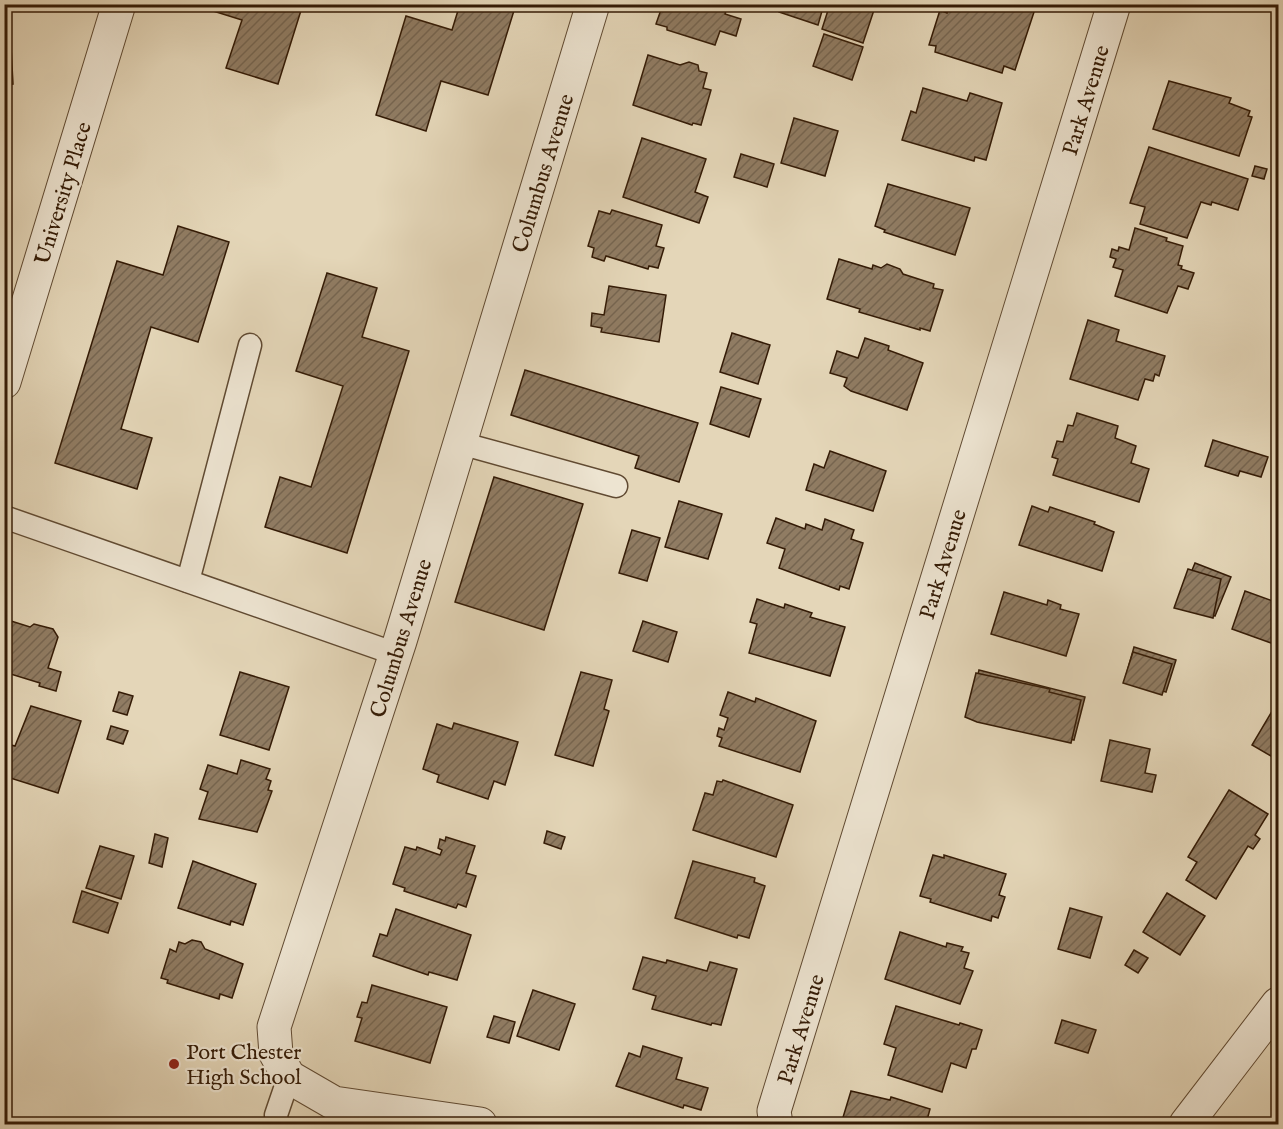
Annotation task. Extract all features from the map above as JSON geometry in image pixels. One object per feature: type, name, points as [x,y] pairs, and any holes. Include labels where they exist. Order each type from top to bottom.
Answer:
[{"type":"street","name":"University Place","points":[[4,382],[119,4]]},
{"type":"street","name":"Columbus Avenue","points":[[289,1077],[276,1054],[274,1027],[396,654],[593,4]]},
{"type":"street","name":"Park Avenue","points":[[776,1125],[774,1111],[1114,4]]},
{"type":"street","points":[[1186,1125],[1278,1004]]},
{"type":"street","points":[[289,1077],[334,1103],[480,1125]]},
{"type":"lane","points":[[188,581],[250,345]]},
{"type":"lane","points":[[460,443],[616,486]]},
{"type":"lane","points":[[4,517],[396,654]]},
{"type":"lane","points":[[277,1125],[276,1115],[289,1077]]},
{"type":"building","points":[[4,4],[62,4],[62,5],[4,9]]},
{"type":"building","points":[[303,4],[278,84],[226,68],[242,20],[194,5]]},
{"type":"building","points":[[460,4],[516,4],[488,95],[441,81],[426,131],[376,115],[406,16],[452,30]]},
{"type":"building","points":[[663,4],[728,4],[725,14],[741,19],[736,36],[720,31],[715,45],[667,30],[667,27],[656,24]]},
{"type":"building","points":[[781,4],[824,4],[818,25],[779,12]]},
{"type":"building","points":[[830,4],[876,4],[863,43],[822,29]]},
{"type":"building","points":[[950,4],[1021,4],[1035,9],[1015,70],[1004,66],[1002,73],[935,52],[936,46],[929,45],[940,10],[947,13]]},
{"type":"building","points":[[824,34],[863,47],[852,80],[813,66]]},
{"type":"building","points":[[11,47],[13,84],[4,85],[4,48]]},
{"type":"building","points":[[648,55],[680,65],[689,62],[698,65],[699,71],[707,73],[703,88],[711,90],[701,125],[693,123],[692,125],[633,105]]},
{"type":"building","points":[[1169,81],[1231,98],[1229,103],[1250,111],[1248,116],[1252,117],[1239,156],[1153,129]]},
{"type":"building","points":[[923,88],[967,101],[970,93],[1002,103],[986,160],[975,157],[974,161],[902,140],[911,111],[916,113]]},
{"type":"building","points":[[794,118],[838,131],[825,176],[781,163]]},
{"type":"building","points":[[642,138],[706,159],[695,192],[708,197],[699,223],[623,197]]},
{"type":"building","points":[[1149,147],[1248,179],[1238,210],[1212,202],[1211,205],[1201,202],[1187,238],[1140,224],[1145,207],[1130,203]]},
{"type":"building","points":[[741,154],[774,164],[767,187],[734,177]]},
{"type":"building","points":[[1255,166],[1267,169],[1264,179],[1252,176]]},
{"type":"building","points":[[888,184],[970,208],[955,255],[884,232],[885,230],[875,226]]},
{"type":"building","points":[[612,210],[662,225],[656,246],[664,248],[658,268],[649,266],[648,269],[606,256],[604,261],[592,257],[594,248],[588,246],[599,211],[610,214]]},
{"type":"building","points":[[178,226],[229,242],[198,342],[151,327],[121,429],[152,438],[137,489],[55,463],[117,261],[163,275]]},
{"type":"building","points":[[1135,228],[1167,238],[1166,241],[1183,246],[1178,265],[1182,266],[1181,269],[1194,273],[1188,289],[1178,286],[1167,313],[1115,296],[1123,270],[1113,267],[1116,259],[1110,257],[1112,249],[1118,251],[1119,247],[1129,250]]},
{"type":"building","points":[[839,259],[872,269],[873,265],[881,268],[887,264],[900,269],[903,274],[934,284],[933,288],[943,290],[930,331],[859,312],[860,309],[827,299]]},
{"type":"building","points":[[327,273],[377,288],[362,337],[409,351],[347,553],[265,527],[280,477],[311,487],[343,386],[296,371]]},
{"type":"building","points":[[609,286],[666,295],[659,342],[601,332],[602,328],[591,326],[592,313],[604,315]]},
{"type":"building","points":[[1088,320],[1119,330],[1116,341],[1165,356],[1159,376],[1155,374],[1153,381],[1145,379],[1138,400],[1070,379]]},
{"type":"building","points":[[732,333],[770,345],[758,384],[720,372]]},
{"type":"building","points":[[865,338],[889,346],[888,350],[923,363],[907,410],[851,391],[844,386],[847,378],[830,373],[837,351],[858,358]]},
{"type":"building","points":[[525,370],[698,423],[679,482],[635,468],[639,456],[511,415]]},
{"type":"building","points":[[721,387],[761,399],[749,437],[710,424]]},
{"type":"building","points":[[1077,413],[1118,426],[1115,438],[1136,446],[1131,463],[1149,469],[1139,502],[1053,475],[1058,459],[1052,457],[1057,441],[1063,442],[1068,425],[1073,426]]},
{"type":"building","points":[[1213,440],[1268,457],[1261,477],[1240,471],[1238,476],[1205,466]]},
{"type":"building","points":[[830,451],[886,471],[873,511],[806,490],[814,464],[824,468]]},
{"type":"building","points":[[494,477],[583,504],[544,630],[455,602]]},
{"type":"building","points":[[679,501],[722,514],[708,559],[665,547]]},
{"type":"building","points":[[1032,506],[1048,512],[1050,507],[1095,522],[1094,524],[1114,532],[1102,571],[1019,545]]},
{"type":"building","points":[[776,518],[805,529],[806,524],[822,530],[825,519],[854,530],[851,539],[863,543],[849,589],[840,586],[839,590],[779,568],[785,549],[767,543]]},
{"type":"building","points":[[632,530],[660,538],[647,581],[619,573]]},
{"type":"building","points":[[1195,563],[1231,577],[1215,616],[1179,602]]},
{"type":"building","points":[[1188,569],[1221,579],[1213,618],[1174,608]]},
{"type":"building","points":[[1245,591],[1278,603],[1278,620],[1271,643],[1232,629]]},
{"type":"building","points":[[1004,592],[1047,605],[1048,600],[1061,605],[1060,609],[1079,614],[1066,656],[991,634]]},
{"type":"building","points":[[757,599],[784,608],[785,604],[812,613],[810,617],[845,627],[830,676],[749,653],[757,624],[750,622]]},
{"type":"building","points":[[11,621],[30,627],[34,624],[53,629],[58,637],[48,668],[61,672],[56,691],[39,686],[40,683],[4,672],[4,642]]},
{"type":"building","points":[[643,621],[677,632],[668,662],[633,651]]},
{"type":"building","points":[[1134,647],[1176,660],[1166,692],[1125,679]]},
{"type":"building","points":[[1133,652],[1172,664],[1162,695],[1123,683]]},
{"type":"building","points":[[979,670],[1085,697],[1074,740],[969,713]]},
{"type":"building","points":[[240,672],[289,687],[269,750],[220,735]]},
{"type":"building","points":[[581,672],[612,680],[604,709],[609,711],[593,766],[555,755]]},
{"type":"building","points":[[976,673],[1050,689],[1049,692],[1081,700],[1071,743],[977,722],[965,717]]},
{"type":"building","points":[[119,692],[133,696],[127,715],[113,711]]},
{"type":"building","points":[[728,692],[755,702],[756,698],[816,721],[800,772],[719,746],[722,738],[717,736],[719,728],[724,730],[728,718],[720,715]]},
{"type":"building","points":[[1278,701],[1278,760],[1252,745]]},
{"type":"building","points":[[31,706],[81,721],[58,793],[7,777],[4,752],[7,744],[15,746]]},
{"type":"building","points":[[454,723],[518,742],[505,785],[494,781],[488,799],[437,782],[439,775],[423,769],[437,724],[452,729]]},
{"type":"building","points":[[111,726],[128,731],[123,744],[107,739]]},
{"type":"building","points":[[1110,740],[1150,749],[1145,773],[1156,775],[1152,792],[1101,781]]},
{"type":"building","points":[[241,760],[270,769],[266,779],[271,781],[268,790],[272,791],[257,832],[199,819],[208,792],[200,789],[208,765],[237,774]]},
{"type":"building","points":[[723,780],[793,805],[776,857],[693,830],[705,793],[713,795],[717,781],[722,782]]},
{"type":"building","points":[[1229,790],[1268,814],[1255,835],[1260,839],[1253,849],[1248,846],[1216,899],[1186,880],[1197,862],[1188,857]]},
{"type":"building","points":[[547,831],[565,837],[561,849],[544,843]]},
{"type":"building","points":[[155,834],[168,838],[162,867],[149,863]]},
{"type":"building","points":[[446,837],[475,846],[466,873],[476,876],[466,907],[458,904],[456,908],[404,891],[405,888],[393,884],[405,847],[416,850],[417,847],[440,855],[442,850],[438,848],[440,839],[445,841]]},
{"type":"building","points":[[100,846],[134,856],[121,899],[86,888]]},
{"type":"building","points":[[933,855],[944,858],[944,855],[1006,874],[999,895],[1005,897],[998,918],[992,916],[991,921],[930,902],[931,899],[920,896]]},
{"type":"building","points":[[193,861],[256,884],[243,925],[231,921],[230,925],[178,908]]},
{"type":"building","points":[[693,861],[755,878],[754,882],[765,886],[749,938],[738,935],[737,938],[675,918]]},
{"type":"building","points":[[82,891],[118,903],[108,933],[73,922]]},
{"type":"building","points":[[1167,893],[1205,916],[1180,955],[1143,932]]},
{"type":"building","points":[[1070,908],[1102,917],[1090,958],[1058,949]]},
{"type":"building","points":[[396,909],[471,935],[457,980],[429,972],[428,975],[373,956],[380,934],[387,936]]},
{"type":"building","points":[[900,932],[946,947],[947,943],[963,947],[961,951],[969,953],[964,968],[973,971],[960,1004],[885,979]]},
{"type":"building","points":[[192,940],[201,942],[205,949],[243,964],[232,998],[220,994],[219,999],[167,983],[168,980],[161,978],[170,949],[176,952],[179,942],[185,944]]},
{"type":"building","points":[[1134,950],[1148,958],[1138,973],[1125,965]]},
{"type":"building","points":[[643,957],[666,963],[667,960],[707,971],[710,962],[737,969],[721,1025],[712,1023],[711,1025],[652,1009],[656,996],[633,989]]},
{"type":"building","points":[[372,985],[447,1007],[430,1063],[355,1041],[362,1018],[357,1017],[362,1002],[367,1003]]},
{"type":"building","points":[[533,990],[575,1004],[559,1050],[517,1036]]},
{"type":"building","points":[[896,1006],[982,1030],[976,1049],[972,1049],[966,1068],[951,1063],[942,1092],[888,1075],[896,1048],[884,1044]]},
{"type":"building","points":[[494,1016],[515,1022],[509,1043],[487,1037]]},
{"type":"building","points":[[1062,1020],[1096,1030],[1088,1053],[1055,1043]]},
{"type":"building","points":[[643,1046],[682,1058],[676,1079],[708,1088],[701,1110],[684,1105],[683,1108],[616,1086],[629,1053],[640,1057]]},
{"type":"building","points":[[851,1091],[890,1100],[891,1097],[930,1109],[926,1124],[841,1124]]},
{"type":"place","name":"Port Chester High School","points":[[174,1064]]}]
